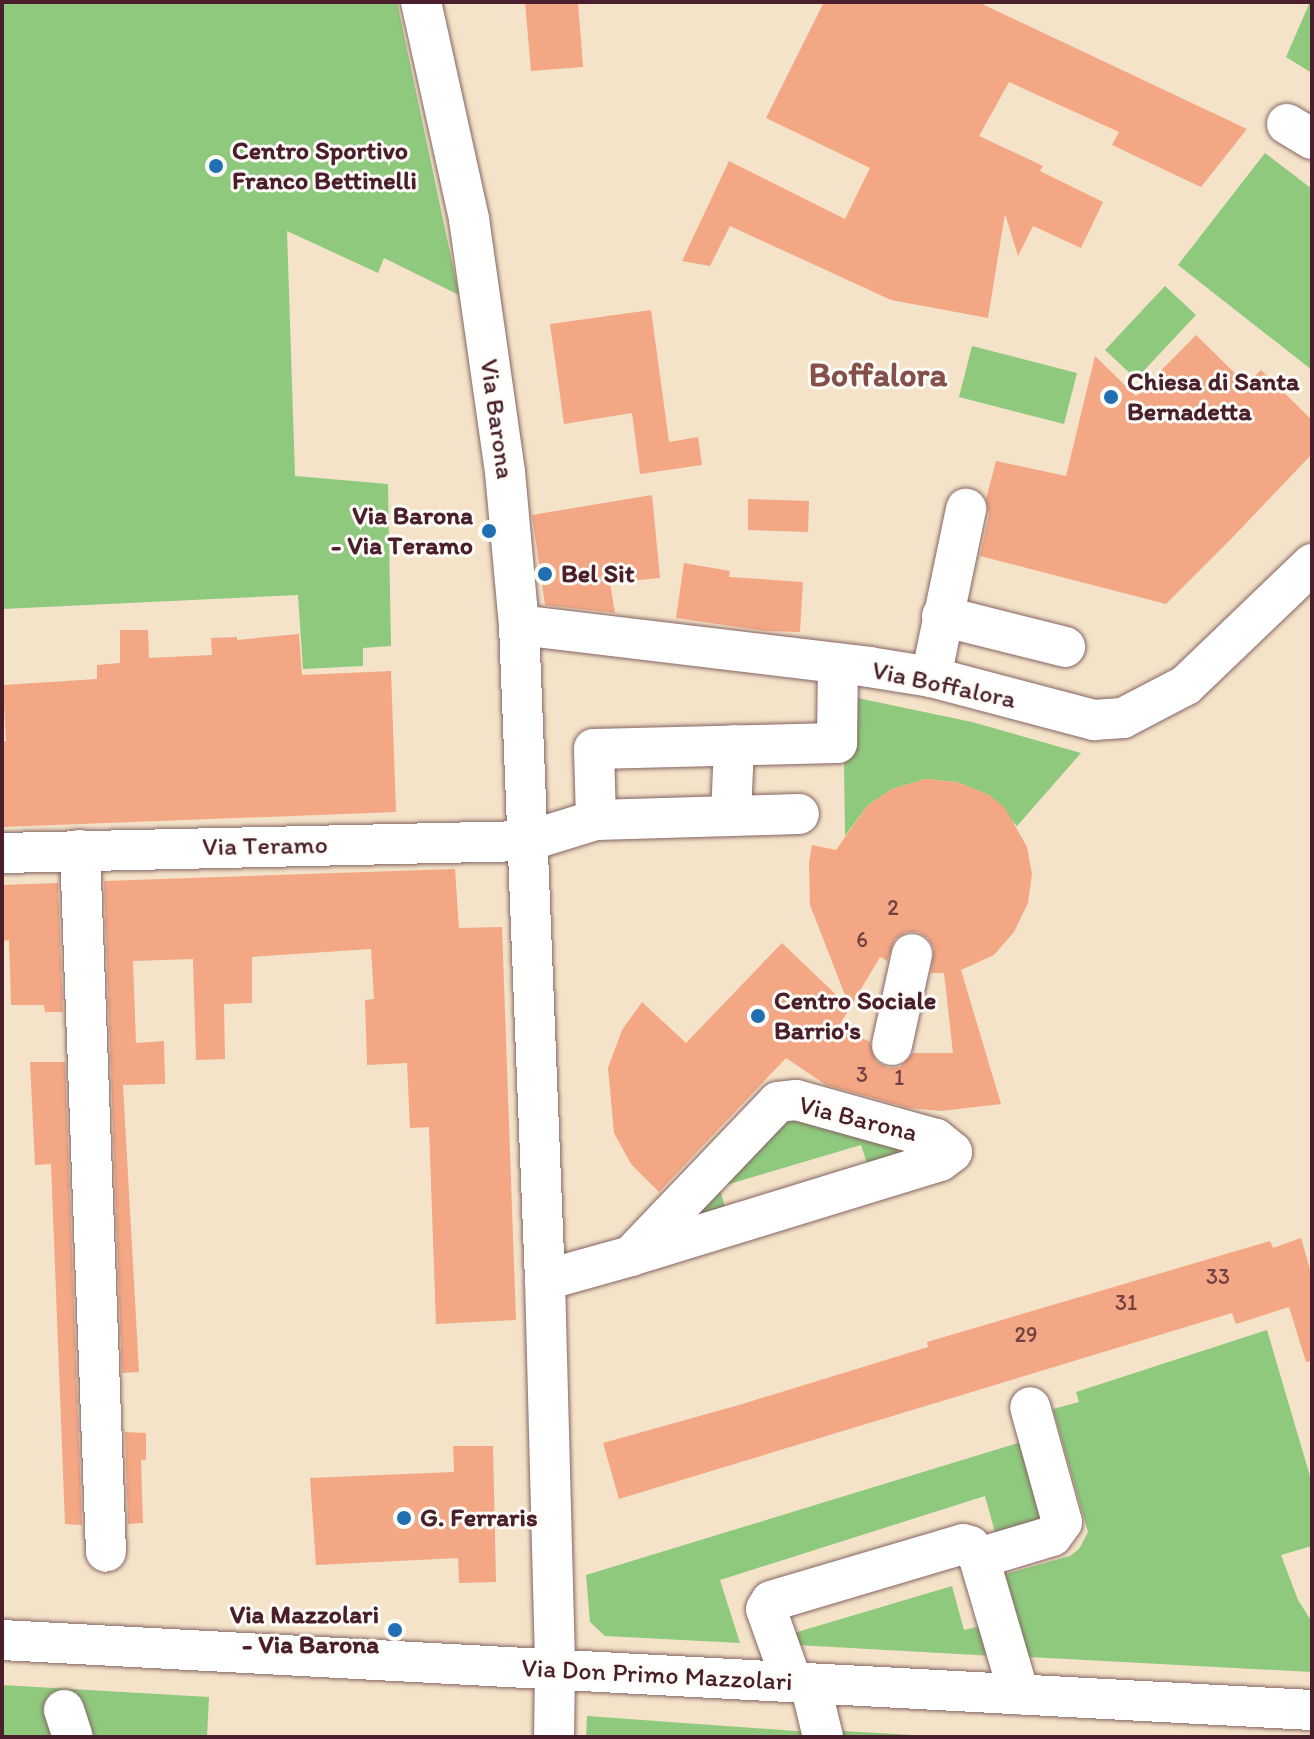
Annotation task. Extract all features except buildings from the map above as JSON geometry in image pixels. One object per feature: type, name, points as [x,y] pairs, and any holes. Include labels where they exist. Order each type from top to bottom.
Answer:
[{"type":"street","name":"Via Barona","points":[[421,2],[469,219],[505,472],[519,625],[545,1280],[554,1737]]},
{"type":"street","points":[[931,677],[966,509]]},
{"type":"street","name":"Via Boffalora","points":[[519,625],[931,677],[1094,720],[1123,718],[1186,685],[1312,564]]},
{"type":"street","points":[[942,616],[1065,647]]},
{"type":"street","points":[[596,820],[594,749],[837,743],[838,666]]},
{"type":"street","points":[[731,815],[734,745]]},
{"type":"street","points":[[528,841],[596,820],[799,814]]},
{"type":"street","name":"Via Teramo","points":[[2,853],[528,841]]},
{"type":"street","points":[[80,850],[106,1552]]},
{"type":"street","points":[[892,1045],[912,954]]},
{"type":"street","name":"Via Barona","points":[[545,1280],[631,1256],[940,1161],[952,1152],[936,1139],[796,1100],[778,1102],[631,1256]]},
{"type":"street","points":[[979,1558],[1052,1536],[1062,1522],[1030,1407]]},
{"type":"street","points":[[823,1737],[766,1609],[775,1598],[955,1546],[970,1546],[979,1558],[1019,1694]]},
{"type":"street","name":"Via Don Primo Mazzolari","points":[[2,1640],[1312,1710]]},
{"type":"green space","points":[[2,2],[397,2],[459,295],[384,258],[378,273],[287,231],[295,476],[388,484],[391,646],[363,648],[363,666],[303,669],[298,595],[2,609]]},
{"type":"green space","points":[[1312,2],[1312,73],[1286,57]]},
{"type":"green space","points":[[1265,153],[1312,189],[1312,370],[1178,265]]},
{"type":"green space","points":[[1165,286],[1196,315],[1136,379],[1105,350]]},
{"type":"green space","points":[[972,346],[1077,373],[1064,424],[959,397]]},
{"type":"green space","points":[[843,695],[972,722],[1081,753],[1017,826],[989,795],[957,782],[926,779],[892,789],[867,806],[845,836]]},
{"type":"green space","points":[[782,1115],[896,1148],[901,1155],[870,1172],[861,1145],[719,1187],[728,1217],[702,1222],[695,1208]]},
{"type":"green space","points":[[1267,1330],[1312,1483],[1312,1546],[1281,1555],[1298,1600],[1312,1622],[1312,1672],[1029,1657],[1005,1574],[1070,1556],[1079,1549],[1088,1532],[1053,1409],[1079,1402],[1076,1392]]},
{"type":"green space","points":[[1028,1440],[1047,1504],[1036,1532],[998,1543],[985,1496],[720,1580],[740,1643],[605,1636],[590,1622],[586,1575]]},
{"type":"green space","points":[[952,1586],[964,1630],[986,1625],[994,1656],[797,1645],[794,1633]]},
{"type":"green space","points":[[2,1685],[209,1697],[207,1737],[2,1737]]},
{"type":"green space","points":[[587,1716],[810,1732],[811,1737],[586,1737]]},
{"type":"green space","points":[[841,1731],[950,1737],[843,1737]]},
{"type":"place","name":"Centro Sportivo Franco Bettinelli","points":[[216,166]]},
{"type":"place","name":"Chiesa di Santa Bernadetta","points":[[1111,397]]},
{"type":"place","name":"Via Barona - Via Teramo","points":[[489,531]]},
{"type":"place","name":"Bel Sit","points":[[545,574]]},
{"type":"place","name":"Centro Sociale Barrio's","points":[[758,1016]]},
{"type":"place","name":"G. Ferraris","points":[[404,1518]]},
{"type":"place","name":"Via Mazzolari - Via Barona","points":[[395,1630]]},
{"type":"district","name":"Boffalora","points":[[878,375]]}]
